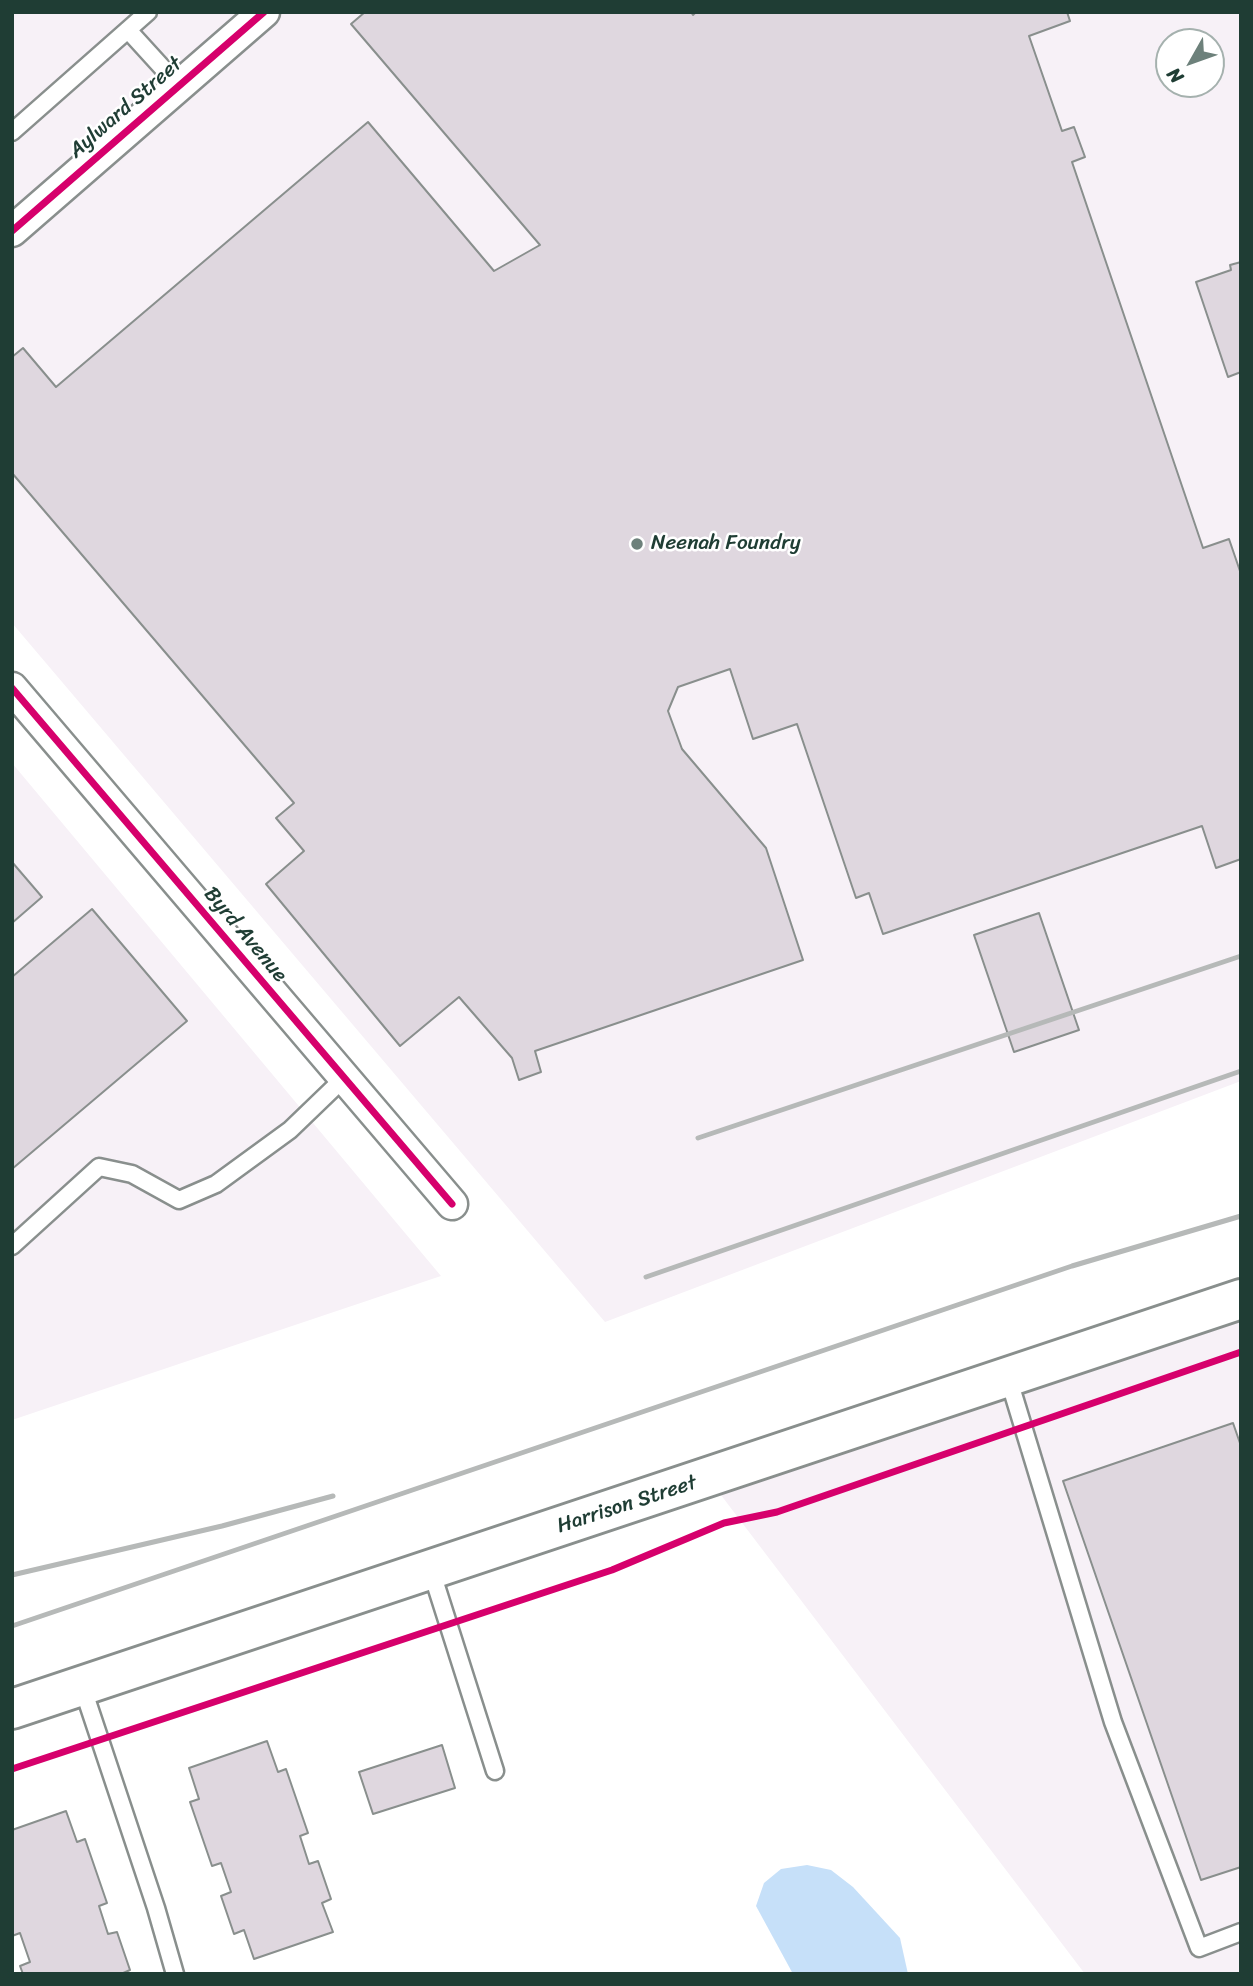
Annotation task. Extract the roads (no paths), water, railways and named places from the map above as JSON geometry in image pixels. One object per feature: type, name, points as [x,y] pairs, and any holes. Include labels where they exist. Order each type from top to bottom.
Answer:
[{"type":"main road","name":"Harrison Street","points":[[12,1709],[1241,1299]]},
{"type":"street","name":"Aylward Street","points":[[12,231],[264,12]]},
{"type":"street","name":"Byrd Avenue","points":[[15,698],[452,1204]]},
{"type":"lane","points":[[12,132],[148,12]]},
{"type":"lane","points":[[128,30],[179,86]]},
{"type":"lane","points":[[12,1245],[99,1167],[132,1174],[179,1200],[216,1184],[290,1130],[344,1078]]},
{"type":"lane","points":[[1009,1377],[1113,1722],[1199,1948],[1241,1932]]},
{"type":"lane","points":[[431,1570],[495,1771]]},
{"type":"lane","points":[[82,1686],[156,1908],[175,1974]]},
{"type":"water","points":[[807,1865],[831,1870],[853,1887],[900,1938],[908,1974],[793,1974],[756,1906],[764,1883],[781,1869]]},
{"type":"railway","points":[[698,1138],[1241,956]]},
{"type":"railway","points":[[646,1277],[1241,1071]]},
{"type":"railway","points":[[12,1626],[1072,1266],[1241,1216]]},
{"type":"railway","points":[[12,1575],[222,1526],[333,1496]]},
{"type":"place","name":"Neenah Foundry","points":[[637,544]]}]
